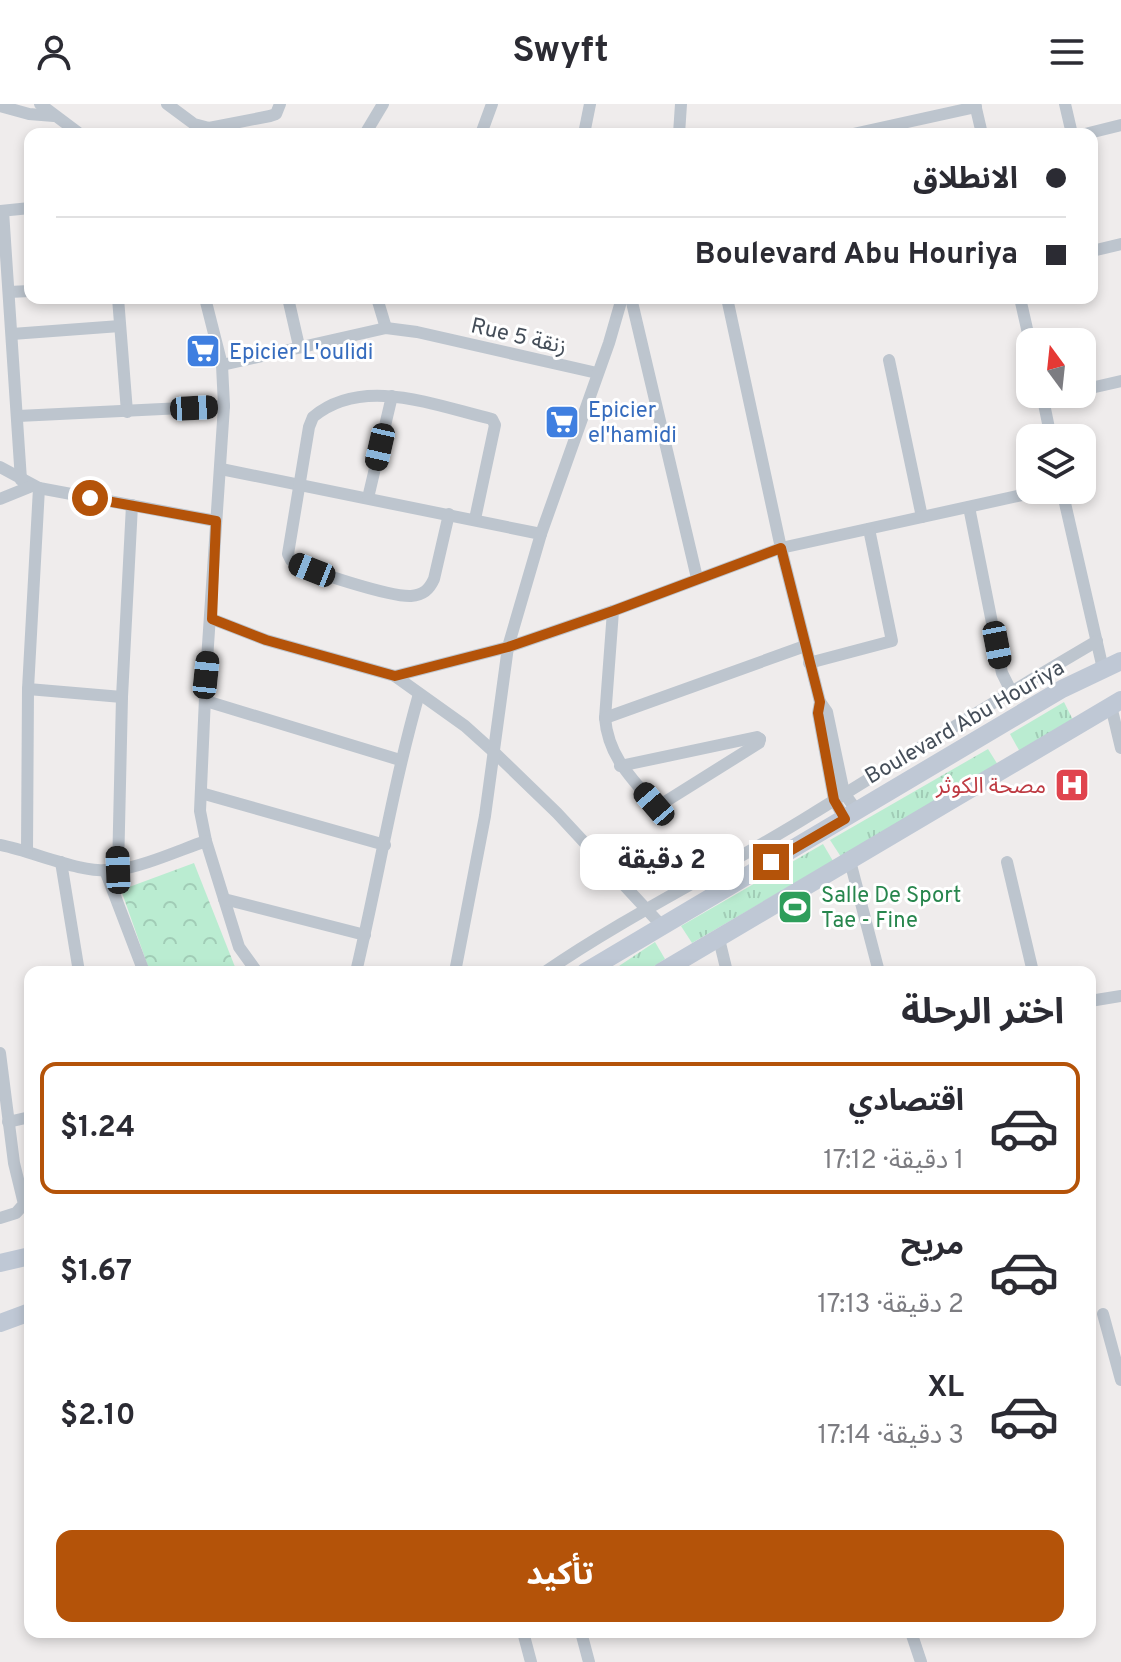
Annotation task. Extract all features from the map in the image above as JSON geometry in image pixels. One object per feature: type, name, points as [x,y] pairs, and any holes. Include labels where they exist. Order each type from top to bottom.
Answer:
[{"type":"main road","name":"Boulevard Abu Houriya","points":[[595,966],[1062,689],[1121,661]]},
{"type":"main road","points":[[672,966],[1116,703]]},
{"type":"main road","points":[[0,1263],[24,1257]]},
{"type":"main road","points":[[0,1323],[24,1314]]},
{"type":"street","points":[[40,104],[71,128]]},
{"type":"street","points":[[167,104],[194,124],[209,128],[270,116],[280,107],[293,104]]},
{"type":"street","points":[[369,128],[383,104]]},
{"type":"street","points":[[483,128],[492,104]]},
{"type":"street","points":[[585,128],[590,104]]},
{"type":"street","points":[[679,128],[681,104]]},
{"type":"street","points":[[1065,104],[1071,128]]},
{"type":"street","points":[[878,128],[976,105],[981,128]]},
{"type":"street","points":[[0,106],[29,114],[54,116]]},
{"type":"street","points":[[1098,131],[1121,125]]},
{"type":"street","points":[[24,209],[1,211],[18,416],[31,485],[27,850]]},
{"type":"street","points":[[1098,250],[1121,244]]},
{"type":"street","points":[[9,292],[24,291]]},
{"type":"street","points":[[118,304],[127,412]]},
{"type":"street","points":[[207,304],[222,365],[224,406],[200,811],[206,841],[239,947],[253,966]]},
{"type":"street","points":[[289,304],[299,346]]},
{"type":"street","points":[[379,304],[386,328]]},
{"type":"street","points":[[456,966],[495,753],[508,647],[541,534],[597,373],[628,304]]},
{"type":"street","points":[[631,304],[697,578]]},
{"type":"street","points":[[728,304],[781,548],[809,663],[820,702],[827,712],[839,796],[851,815]]},
{"type":"street","points":[[1021,304],[1027,328]]},
{"type":"street","points":[[12,334],[120,326]]},
{"type":"street","name":"Rue 5 زنقة","points":[[222,365],[386,328],[417,332],[597,373]]},
{"type":"street","points":[[889,360],[922,517]]},
{"type":"street","points":[[1096,387],[1121,381]]},
{"type":"street","points":[[449,514],[430,588],[411,596],[312,570],[291,560],[288,554],[309,427],[316,414],[369,395],[392,396],[494,421],[475,519]]},
{"type":"street","points":[[368,498],[392,396]]},
{"type":"street","points":[[18,416],[224,406]]},
{"type":"street","points":[[0,467],[31,485],[216,521]]},
{"type":"street","points":[[221,469],[541,534]]},
{"type":"street","points":[[0,499],[31,485]]},
{"type":"street","points":[[395,676],[508,647],[781,548],[1016,496]]},
{"type":"street","points":[[1065,504],[1103,669]]},
{"type":"street","points":[[132,505],[112,870],[142,966]]},
{"type":"street","points":[[969,507],[1002,673],[1011,691]]},
{"type":"street","points":[[809,663],[892,641],[869,529]]},
{"type":"street","points":[[613,611],[605,718],[607,735],[620,766],[654,804],[660,805],[759,743],[760,739],[757,737],[620,766]]},
{"type":"street","points":[[212,619],[266,640],[395,676],[465,726],[495,753],[557,813],[662,926]]},
{"type":"street","points":[[555,966],[1097,641]]},
{"type":"street","points":[[605,718],[805,646]]},
{"type":"street","points":[[28,689],[122,697]]},
{"type":"street","points":[[357,966],[385,845],[400,760],[419,694]]},
{"type":"street","points":[[206,701],[400,760]]},
{"type":"street","points":[[1116,703],[1121,748]]},
{"type":"street","points":[[201,793],[385,845]]},
{"type":"street","points":[[0,845],[27,850],[61,862],[112,870],[206,841]]},
{"type":"street","points":[[850,861],[877,966]]},
{"type":"street","points":[[61,862],[78,966]]},
{"type":"street","points":[[1007,862],[1032,966]]},
{"type":"street","points":[[224,899],[365,935]]},
{"type":"street","points":[[719,939],[726,966]]},
{"type":"street","points":[[1096,1000],[1121,996]]},
{"type":"street","points":[[0,1053],[14,1163],[24,1190]]},
{"type":"street","points":[[8,1122],[24,1118]]},
{"type":"street","points":[[0,1218],[20,1210],[24,1204]]},
{"type":"street","points":[[1103,1314],[1121,1380]]},
{"type":"street","points":[[525,1638],[531,1662]]},
{"type":"street","points":[[583,1638],[589,1662]]},
{"type":"street","points":[[913,1638],[921,1662]]},
{"type":"green space","points":[[1064,702],[1073,720],[1020,752],[1010,734]]},
{"type":"green space","points":[[988,749],[998,765],[841,857],[830,840]]},
{"type":"green space","points":[[823,844],[833,861],[692,943],[681,926]]},
{"type":"green space","points":[[194,863],[235,966],[148,966],[121,890]]},
{"type":"green space","points":[[655,942],[665,959],[654,966],[619,966]]},
{"type":"place","name":"Epicier L'oulidi","points":[[203,351]]},
{"type":"place","name":"Epicier el'hamidi","points":[[562,422]]},
{"type":"place","name":"مصحة الكوثر","points":[[1072,785]]},
{"type":"place","name":"Salle De Sport Tae - Fine","points":[[795,907]]},
{"type":"route","points":[[90,498],[216,521],[212,619],[266,640],[395,676],[508,647],[781,548],[820,702],[818,713],[834,800],[845,819],[771,862]]}]
